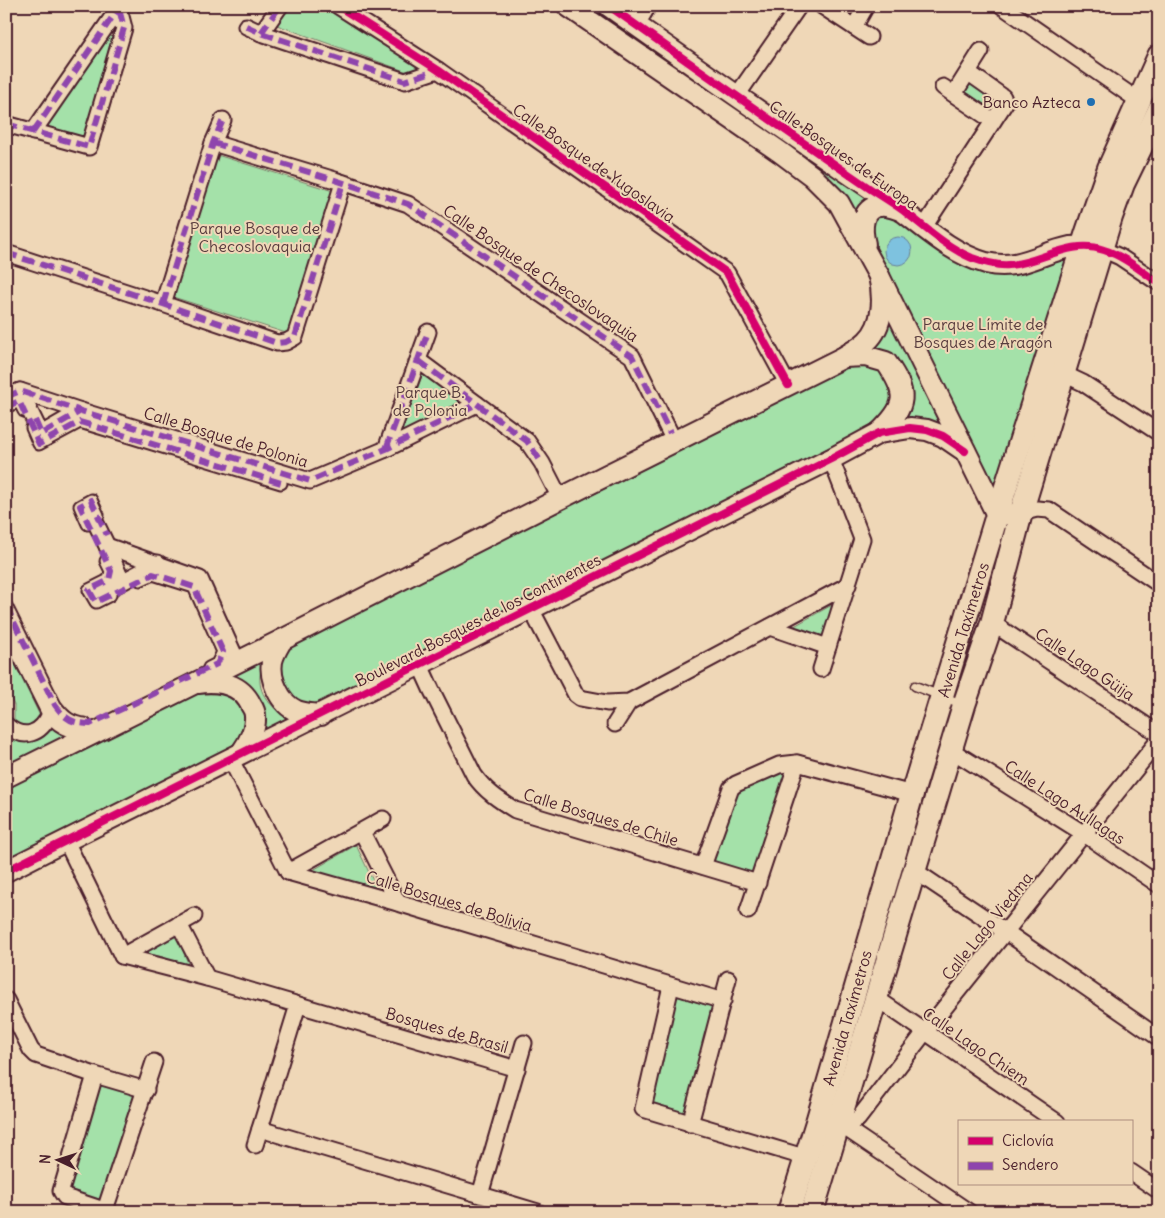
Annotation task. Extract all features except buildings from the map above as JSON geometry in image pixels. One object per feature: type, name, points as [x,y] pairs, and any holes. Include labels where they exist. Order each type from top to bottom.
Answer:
[{"type":"main road","name":"Avenida Taxímetros","points":[[812,1212],[964,704],[992,623],[1021,513],[1064,374],[1110,168],[1153,114],[1159,56]]},
{"type":"main road","name":"Avenida Taxímetros","points":[[789,1212],[912,794],[997,516],[1093,248]]},
{"type":"main road","points":[[870,940],[892,948]]},
{"type":"street","points":[[260,33],[280,6]]},
{"type":"street","name":"Calle Bosque de Yugoslavia","points":[[338,6],[438,70],[727,273],[788,385]]},
{"type":"street","points":[[568,6],[780,152],[812,176],[839,204],[879,276],[997,516],[1037,509],[1049,510],[1159,584]]},
{"type":"street","name":"Calle Bosques de Europa","points":[[609,6],[736,97],[903,211],[947,246],[972,258],[1007,266],[1023,263],[1070,247],[1093,248]]},
{"type":"street","points":[[636,26],[648,6]]},
{"type":"street","points":[[736,97],[799,6]]},
{"type":"street","points":[[822,6],[869,37]]},
{"type":"street","points":[[854,26],[866,6]]},
{"type":"street","points":[[1002,6],[1153,114]]},
{"type":"street","points":[[6,124],[88,147],[124,28],[120,7]]},
{"type":"street","points":[[33,132],[120,7]]},
{"type":"street","points":[[246,26],[260,33],[405,81],[438,70]]},
{"type":"street","points":[[981,51],[968,72],[948,90],[992,121]]},
{"type":"street","points":[[924,227],[1005,100],[968,72]]},
{"type":"street","points":[[163,304],[213,143],[223,120]]},
{"type":"street","name":"Calle Bosque de Checoslovaquia","points":[[213,143],[408,204],[632,356],[674,441]]},
{"type":"street","points":[[6,253],[277,343],[286,342],[295,337],[343,183]]},
{"type":"street","points":[[867,253],[862,232],[863,218],[874,207],[883,205],[903,211]]},
{"type":"street","points":[[1093,248],[1120,256],[1159,282]]},
{"type":"street","points":[[6,777],[844,357],[867,341],[878,326],[882,289],[879,276]]},
{"type":"street","points":[[386,449],[428,332]]},
{"type":"street","points":[[844,357],[865,356],[886,362],[899,380],[902,392],[901,402],[894,418],[879,433]]},
{"type":"street","points":[[419,361],[527,441],[542,463],[560,498]]},
{"type":"street","points":[[1064,374],[1083,382],[1159,433]]},
{"type":"street","points":[[6,397],[20,391],[41,434],[81,411]]},
{"type":"street","name":"Calle Bosque de Polonia","points":[[20,391],[310,481],[386,449],[477,404]]},
{"type":"street","points":[[6,407],[19,401],[39,444],[80,422],[281,483]]},
{"type":"street","name":"Boulevard Bosques de los Continentes","points":[[6,871],[531,610],[879,433],[910,428],[927,430],[943,436],[966,450]]},
{"type":"street","points":[[820,670],[862,537],[831,459]]},
{"type":"street","points":[[6,606],[55,705],[64,717],[75,723],[90,724],[218,664],[223,652],[194,587],[153,574],[96,602],[89,590],[108,580],[111,571],[80,506],[91,500],[122,582]]},
{"type":"street","points":[[89,509],[107,541],[158,564],[200,579],[237,661]]},
{"type":"street","points":[[99,594],[158,564]]},
{"type":"street","points":[[531,610],[576,696],[607,703],[629,702],[848,585]]},
{"type":"street","name":"Calle Lago Güija","points":[[992,623],[1159,734]]},
{"type":"street","points":[[6,626],[50,714],[59,724],[71,729],[102,730]]},
{"type":"street","points":[[770,627],[828,646]]},
{"type":"street","points":[[282,640],[275,651],[272,662],[275,686],[282,700],[291,708],[308,714],[321,715]]},
{"type":"street","name":"Calle Bosques de Chile","points":[[420,665],[474,775],[495,798],[515,810],[758,883]]},
{"type":"street","points":[[192,683],[211,682],[232,685],[248,699],[255,716],[252,733],[236,755],[288,872],[383,819]]},
{"type":"street","points":[[615,724],[629,702]]},
{"type":"street","points":[[6,725],[22,735],[34,732],[46,724],[50,714]]},
{"type":"street","name":"Calle Lago Viedma","points":[[838,1123],[849,1123],[858,1120],[925,1032],[1159,740]]},
{"type":"street","name":"Calle Lago Aullagas","points":[[951,750],[1083,834],[1159,886]]},
{"type":"street","points":[[748,910],[797,764]]},
{"type":"street","points":[[703,866],[731,788],[779,765],[797,764],[912,794]]},
{"type":"street","points":[[362,832],[398,903]]},
{"type":"street","points":[[66,841],[122,956],[194,916]]},
{"type":"street","points":[[915,871],[1159,1038]]},
{"type":"street","name":"Calle Bosques de Bolivia","points":[[288,872],[398,903],[723,1001]]},
{"type":"street","points":[[179,924],[207,978]]},
{"type":"street","name":"Bosques de Brasil","points":[[122,956],[207,978],[517,1069],[480,1195]]},
{"type":"street","points":[[690,1124],[728,979]]},
{"type":"street","points":[[671,986],[643,1107],[647,1111],[806,1158]]},
{"type":"street","name":"Calle Lago Chiem","points":[[876,998],[1054,1120]]},
{"type":"street","points":[[6,1000],[31,1050],[36,1055],[146,1090]]},
{"type":"street","points":[[255,1145],[298,1005]]},
{"type":"street","points":[[517,1069],[524,1043]]},
{"type":"street","points":[[95,1075],[61,1191],[65,1197],[107,1211],[154,1062]]},
{"type":"street","points":[[838,1123],[969,1212]]},
{"type":"street","points":[[260,1129],[538,1212]]},
{"type":"street","points":[[1132,1173],[1159,1191]]},
{"type":"lane","points":[[915,686],[964,704]]},
{"type":"green space","points":[[285,6],[338,6],[423,66],[410,73],[274,24]]},
{"type":"green space","points":[[578,6],[597,6],[786,137],[874,201],[862,203],[856,212],[856,218],[841,196]]},
{"type":"green space","points":[[105,37],[115,37],[83,140],[44,128]]},
{"type":"green space","points":[[970,83],[975,84],[999,103],[995,111],[986,110],[965,97]]},
{"type":"green space","name":"Parque Bosque de Checoslovaquia","points":[[217,155],[333,191],[289,334],[173,297]]},
{"type":"green space","name":"Parque Límite de Bosques de Aragón","points":[[888,214],[987,273],[1009,276],[1069,256],[997,493],[875,250],[873,233],[875,222],[878,218]]},
{"type":"green space","points":[[885,312],[942,428],[903,421],[907,405],[865,348]]},
{"type":"green space","points":[[851,361],[864,362],[886,373],[896,397],[887,418],[318,706],[301,705],[284,691],[280,658],[289,647],[722,430]]},
{"type":"green space","name":"Parque B. de Polonia","points":[[423,373],[462,403],[399,436]]},
{"type":"green space","points":[[839,601],[828,632],[819,637],[789,629]]},
{"type":"green space","points":[[6,646],[41,718],[31,728],[14,724],[14,705],[6,690]]},
{"type":"green space","points":[[265,660],[260,674],[262,690],[274,707],[291,719],[253,737],[257,729],[227,677]]},
{"type":"green space","points":[[215,687],[244,701],[250,728],[233,748],[6,861],[6,788],[207,689]]},
{"type":"green space","points":[[50,723],[58,732],[71,736],[6,771],[6,736],[20,740]]},
{"type":"green space","points":[[783,769],[786,780],[756,872],[748,874],[712,861],[734,791]]},
{"type":"green space","points":[[356,845],[376,887],[308,873]]},
{"type":"green space","points":[[169,934],[177,937],[188,963],[184,965],[146,953],[145,947]]},
{"type":"green space","points":[[676,996],[714,1007],[684,1113],[649,1101]]},
{"type":"green space","points":[[101,1082],[135,1093],[105,1197],[95,1204],[67,1195]]},
{"type":"water","points":[[898,237],[908,241],[912,251],[908,261],[898,265],[888,261],[884,251],[888,241]]},
{"type":"marked path","points":[[33,132],[120,6]]},
{"type":"marked path","points":[[261,33],[280,6]]},
{"type":"marked path","points":[[6,124],[89,147],[124,28],[119,9]]},
{"type":"marked path","points":[[246,26],[261,33],[405,81],[438,70]]},
{"type":"marked path","points":[[163,304],[213,143],[223,120]]},
{"type":"marked path","points":[[213,143],[408,204],[632,356],[670,433]]},
{"type":"marked path","points":[[6,253],[277,343],[286,342],[295,337],[343,183]]},
{"type":"marked path","points":[[386,449],[428,332]]},
{"type":"marked path","points":[[419,361],[527,441],[542,463]]},
{"type":"marked path","points":[[6,397],[20,391],[310,481],[386,449],[477,404]]},
{"type":"marked path","points":[[6,407],[19,401],[39,444],[80,422],[281,483]]},
{"type":"marked path","points":[[35,420],[41,434],[81,411]]},
{"type":"marked path","points":[[6,606],[55,705],[66,717],[74,722],[90,724],[217,664],[223,652],[194,587],[153,574],[96,602],[89,590],[109,580],[111,571],[80,506],[91,500],[107,535]]},
{"type":"cycle path","points":[[338,6],[438,70],[727,273],[788,385]]},
{"type":"cycle path","points":[[609,6],[963,254],[985,262],[1009,265],[1033,260],[1067,249],[1091,247],[1118,256],[1159,283]]},
{"type":"cycle path","points":[[6,871],[831,459],[879,433],[910,428],[927,430],[943,436],[965,451]]},
{"type":"place","name":"Banco Azteca","points":[[1091,102]]}]
